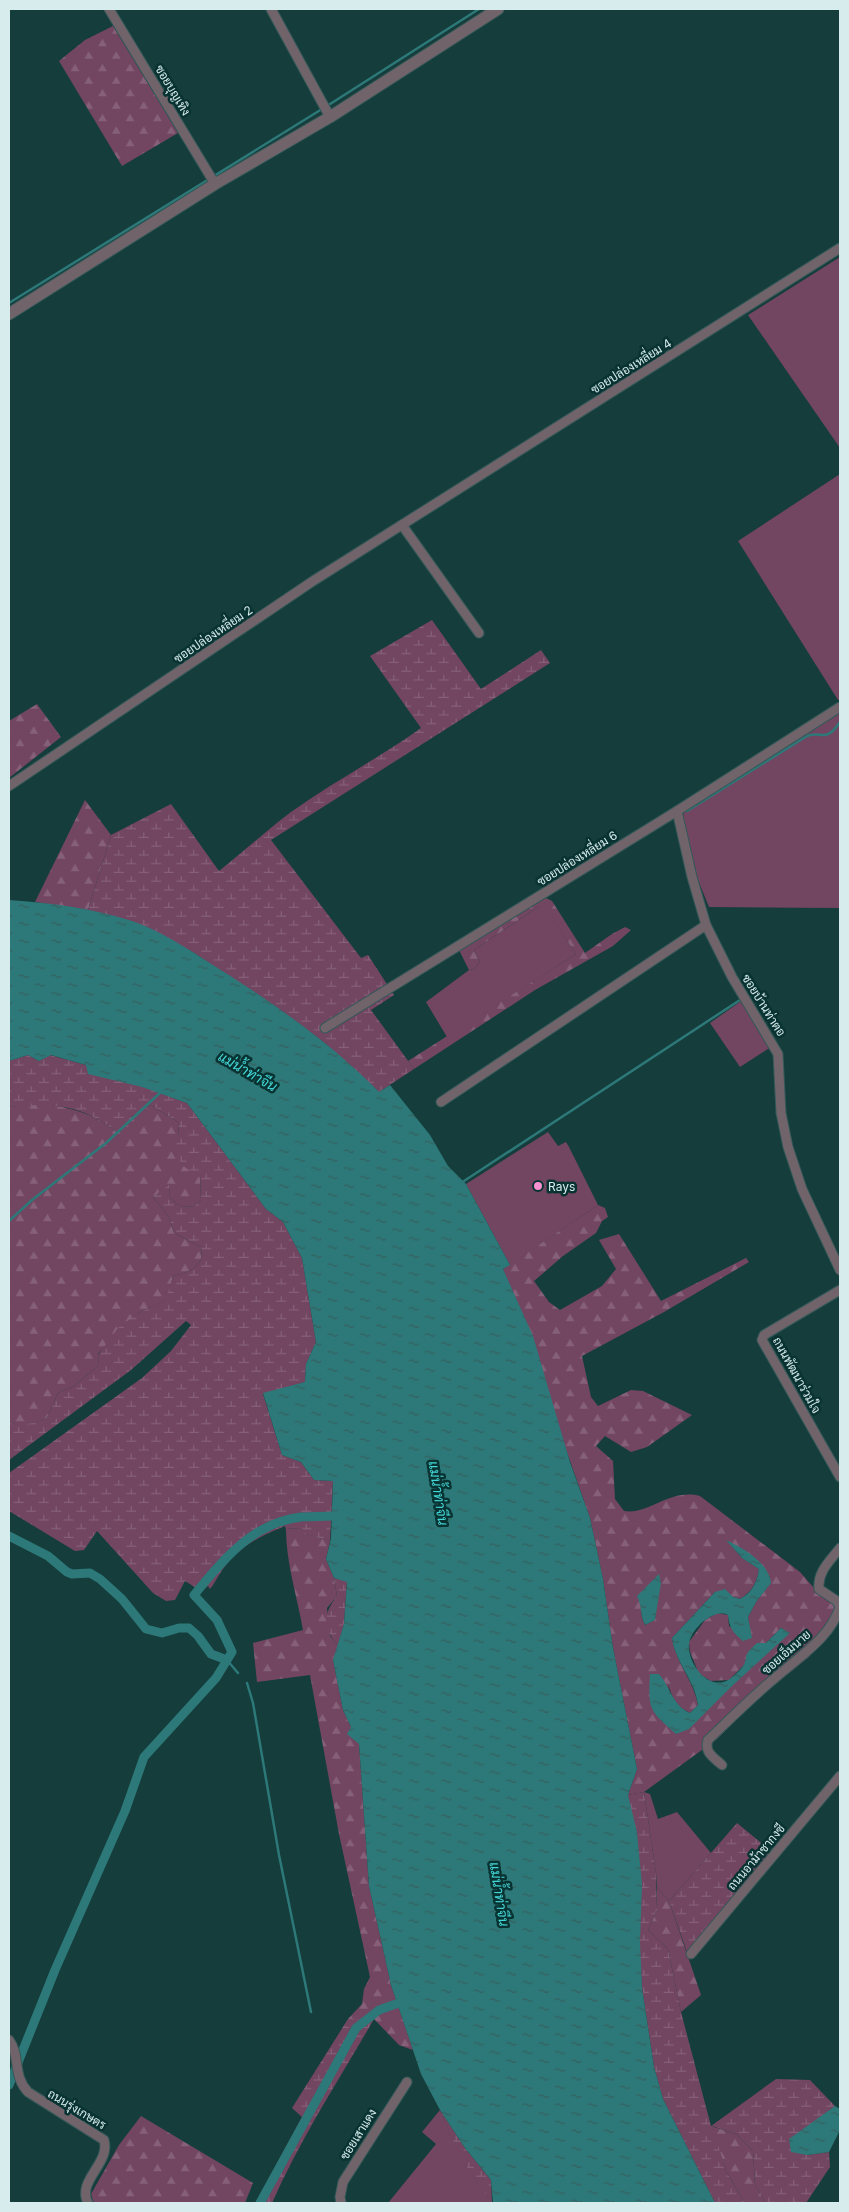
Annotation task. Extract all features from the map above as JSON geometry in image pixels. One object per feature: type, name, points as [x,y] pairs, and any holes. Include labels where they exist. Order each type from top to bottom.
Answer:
[{"type":"street","name":"ซอยบุญเทิง","points":[[109,9],[215,184]]},
{"type":"street","points":[[271,9],[330,117]]},
{"type":"street","points":[[9,314],[215,184],[330,117],[498,9]]},
{"type":"street","name":"ซอยปล่องเหลี่ยม 4","points":[[434,505],[840,248]]},
{"type":"street","name":"ซอยปล่องเหลี่ยม 2","points":[[9,786],[313,580],[434,505]]},
{"type":"street","points":[[402,525],[479,633]]},
{"type":"street","name":"ซอยปล่องเหลี่ยม 6","points":[[325,1028],[677,811],[840,707]]},
{"type":"street","name":"ซอยบ้านท่าตอ","points":[[677,811],[692,877],[706,925],[732,977],[778,1054],[781,1113],[788,1147],[802,1189],[840,1270]]},
{"type":"street","points":[[441,1102],[706,925]]},
{"type":"street","name":"ถนนพัฒนาร่วมใจ","points":[[840,1290],[764,1335],[762,1340],[840,1477]]},
{"type":"street","name":"ซอยเอ็มนาย","points":[[722,1765],[708,1753],[706,1746],[708,1740],[815,1644],[836,1620],[840,1607],[837,1601],[819,1589],[818,1583],[819,1576],[840,1548]]},
{"type":"street","name":"ถนนอาม้าซากงซี","points":[[691,1954],[840,1776]]},
{"type":"street","name":"ถนนรุ่งเกษตร","points":[[9,2040],[14,2052],[18,2078],[28,2092],[104,2140],[105,2153],[85,2192],[88,2203]]},
{"type":"street","name":"ซอยเสาแดง","points":[[341,2203],[340,2197],[343,2182],[406,2082]]},
{"type":"green space","points":[[113,26],[178,133],[122,166],[59,61],[85,40]]},
{"type":"green space","points":[[840,257],[840,448],[748,315]]},
{"type":"green space","points":[[840,474],[840,699],[838,700],[738,541]]},
{"type":"green space","points":[[432,620],[481,689],[541,650],[550,663],[271,840],[361,958],[368,955],[394,995],[371,1010],[414,1069],[379,1092],[326,1044],[282,1011],[191,951],[88,910],[111,835],[171,804],[219,871],[291,812],[421,728],[370,656]]},
{"type":"green space","points":[[37,704],[61,737],[9,778],[9,721]]},
{"type":"green space","points":[[840,711],[840,908],[709,907],[698,880],[683,812]]},
{"type":"green space","points":[[85,800],[111,835],[88,910],[35,902]]},
{"type":"green space","points":[[544,897],[552,901],[585,953],[625,927],[631,930],[613,946],[535,990],[414,1069],[408,1061],[576,954],[544,906],[538,907],[474,950],[480,962],[474,969],[469,970],[459,950]]},
{"type":"green space","points":[[544,905],[576,954],[447,1037],[426,1002],[469,970],[474,969],[480,962],[474,950],[538,907]]},
{"type":"green space","points":[[744,999],[771,1047],[740,1067],[710,1023]]},
{"type":"green space","points":[[28,1055],[39,1061],[50,1055],[86,1065],[187,1103],[266,1209],[283,1222],[302,1258],[316,1342],[306,1364],[305,1382],[263,1394],[282,1455],[301,1462],[314,1480],[333,1481],[330,1541],[306,1534],[302,1528],[286,1529],[285,1526],[256,1539],[240,1551],[225,1566],[210,1589],[208,1586],[201,1591],[185,1581],[175,1600],[166,1601],[153,1593],[97,1531],[84,1550],[75,1551],[9,1511],[9,1473],[142,1378],[171,1351],[191,1325],[186,1321],[131,1370],[9,1460],[9,1422],[28,1424],[47,1418],[58,1393],[74,1386],[99,1365],[98,1355],[118,1328],[138,1313],[166,1300],[173,1276],[195,1268],[202,1254],[201,1247],[174,1233],[169,1217],[153,1197],[169,1185],[170,1198],[181,1207],[194,1206],[201,1200],[200,1174],[189,1170],[183,1165],[175,1147],[179,1136],[178,1122],[151,1105],[129,1118],[128,1132],[118,1133],[92,1116],[79,1111],[39,1105],[9,1107],[9,1061]]},
{"type":"green space","points":[[39,1103],[81,1112],[99,1120],[118,1133],[129,1118],[151,1105],[178,1122],[179,1136],[200,1174],[201,1200],[194,1206],[181,1207],[170,1198],[169,1186],[153,1197],[169,1217],[174,1233],[201,1247],[202,1254],[195,1268],[173,1276],[167,1300],[138,1313],[98,1354],[99,1365],[74,1386],[58,1393],[47,1418],[23,1425],[9,1422],[9,1107]]},
{"type":"green space","points":[[548,1132],[558,1146],[566,1142],[598,1205],[510,1265],[466,1184]]},
{"type":"green space","points":[[598,1205],[605,1208],[608,1217],[602,1221],[596,1233],[563,1256],[534,1281],[549,1302],[560,1310],[602,1286],[616,1269],[599,1240],[619,1234],[661,1301],[746,1258],[749,1262],[664,1312],[582,1356],[591,1397],[598,1406],[631,1390],[643,1391],[692,1415],[647,1447],[631,1452],[605,1436],[596,1446],[613,1461],[615,1499],[624,1511],[642,1509],[679,1496],[700,1496],[800,1572],[820,1595],[840,1604],[840,1612],[809,1657],[756,1700],[717,1739],[644,1792],[628,1795],[637,1769],[613,1648],[603,1579],[590,1518],[503,1269]],"holes":[[[727,1541],[770,1577],[770,1583],[748,1617],[751,1638],[729,1626],[728,1615],[717,1613],[705,1620],[689,1642],[690,1652],[699,1674],[711,1681],[729,1680],[745,1664],[747,1654],[766,1643],[781,1628],[789,1633],[676,1734],[668,1684],[676,1702],[685,1711],[690,1713],[698,1705],[672,1638],[715,1592],[740,1599],[754,1586],[757,1578],[759,1569],[742,1558]],[[659,1575],[655,1620],[645,1625],[641,1612],[642,1605],[650,1585]]]},
{"type":"green space","points":[[302,1528],[307,1534],[330,1541],[326,1559],[334,1578],[337,1596],[327,1608],[330,1636],[338,1645],[333,1660],[343,1710],[359,1744],[369,1886],[391,1985],[413,2050],[399,2045],[374,2019],[348,2019],[362,2004],[364,1989],[370,1977],[339,1834],[310,1675],[257,1682],[253,1643],[303,1630],[286,1542],[286,1529]]},
{"type":"green space","points":[[334,1578],[347,1581],[344,1624],[338,1645],[329,1633],[326,1621],[329,1609],[337,1596]]},
{"type":"green space","points":[[644,1792],[650,1794],[658,1819],[677,1812],[711,1853],[669,1901],[657,1887]]},
{"type":"green space","points":[[644,1792],[656,1873],[657,1910],[648,1930],[668,1949],[681,2012],[711,2126],[776,2079],[810,2080],[835,2106],[814,2122],[807,2155],[829,2152],[830,2167],[806,2203],[766,2203],[755,2185],[753,2151],[736,2134],[712,2126],[726,2171],[745,2203],[715,2203],[663,2099],[654,2067],[642,1988],[628,1795]]},
{"type":"green space","points":[[737,1823],[771,1851],[687,1952],[669,1901]]},
{"type":"green space","points":[[657,1887],[669,1901],[701,1995],[681,2012],[668,1949],[648,1930],[657,1910]]},
{"type":"green space","points":[[348,2019],[374,2019],[307,2133],[272,2203],[256,2203],[302,2117],[292,2108]]},
{"type":"green space","points":[[440,2110],[463,2159],[493,2203],[388,2203],[436,2144],[422,2132]]},
{"type":"green space","points":[[440,2110],[465,2148],[491,2180],[492,2202],[462,2158]]},
{"type":"green space","points":[[141,2116],[253,2183],[245,2203],[94,2203],[91,2194],[119,2145]]},
{"type":"green space","points":[[711,2126],[736,2134],[753,2151],[755,2185],[766,2203],[745,2203],[726,2171]]},
{"type":"water","name":"แม่น้ำท่าจีน","points":[[9,900],[87,909],[117,916],[153,930],[194,953],[279,1008],[341,1056],[379,1092],[390,1085],[430,1135],[448,1166],[466,1184],[510,1265],[503,1269],[533,1336],[570,1462],[590,1518],[603,1579],[613,1648],[637,1769],[628,1795],[637,1832],[642,1885],[640,1942],[642,1988],[654,2067],[663,2099],[715,2203],[493,2203],[491,2180],[465,2148],[440,2110],[421,2074],[391,1985],[369,1886],[359,1744],[347,1734],[351,1727],[343,1710],[333,1660],[344,1624],[347,1582],[334,1578],[326,1559],[331,1538],[333,1481],[314,1480],[301,1462],[282,1455],[263,1393],[305,1382],[306,1364],[316,1342],[302,1258],[283,1222],[266,1209],[187,1103],[142,1087],[88,1074],[86,1065],[51,1055],[39,1061],[28,1055],[9,1061]]},
{"type":"water","points":[[726,1540],[754,1557],[766,1569],[771,1583],[756,1602],[748,1617],[752,1638],[743,1641],[732,1630],[728,1615],[716,1614],[698,1626],[689,1644],[689,1652],[696,1667],[707,1679],[714,1682],[722,1682],[730,1679],[741,1669],[748,1653],[757,1643],[766,1643],[781,1628],[790,1633],[732,1686],[689,1729],[676,1734],[660,1720],[652,1709],[649,1695],[650,1674],[659,1674],[675,1701],[684,1710],[690,1713],[698,1705],[693,1687],[677,1655],[672,1638],[715,1592],[725,1589],[733,1597],[740,1599],[748,1593],[754,1586],[759,1569],[742,1558]]},
{"type":"water","points":[[659,1574],[661,1583],[655,1620],[645,1625],[637,1596]]},
{"type":"water","points":[[835,2106],[840,2109],[840,2130],[829,2152],[807,2155],[791,2152],[789,2139]]},
{"type":"waterway","points":[[327,106],[479,9]]},
{"type":"waterway","points":[[9,303],[322,109]]},
{"type":"waterway","points":[[687,811],[807,736],[831,733],[840,722]]},
{"type":"waterway","points":[[461,1183],[740,1000]]},
{"type":"waterway","points":[[9,1221],[32,1200],[106,1143],[162,1091]]},
{"type":"waterway","points":[[9,2085],[55,1970],[125,1811],[144,1757],[216,1678],[232,1652],[217,1620],[194,1595],[216,1569],[253,1535],[268,1527],[301,1517],[343,1515]]},
{"type":"waterway","points":[[9,1536],[48,1556],[67,1572],[72,1574],[90,1573],[100,1579],[122,1599],[146,1629],[162,1633],[179,1628],[189,1628],[198,1636],[211,1654],[227,1660]]},
{"type":"waterway","points":[[227,1660],[238,1673]]},
{"type":"waterway","points":[[247,1683],[253,1703],[279,1855],[311,2012]]},
{"type":"waterway","points":[[260,2203],[356,2028],[379,2010],[407,2000]]},
{"type":"place","name":"Rays","points":[[538,1186]]}]
